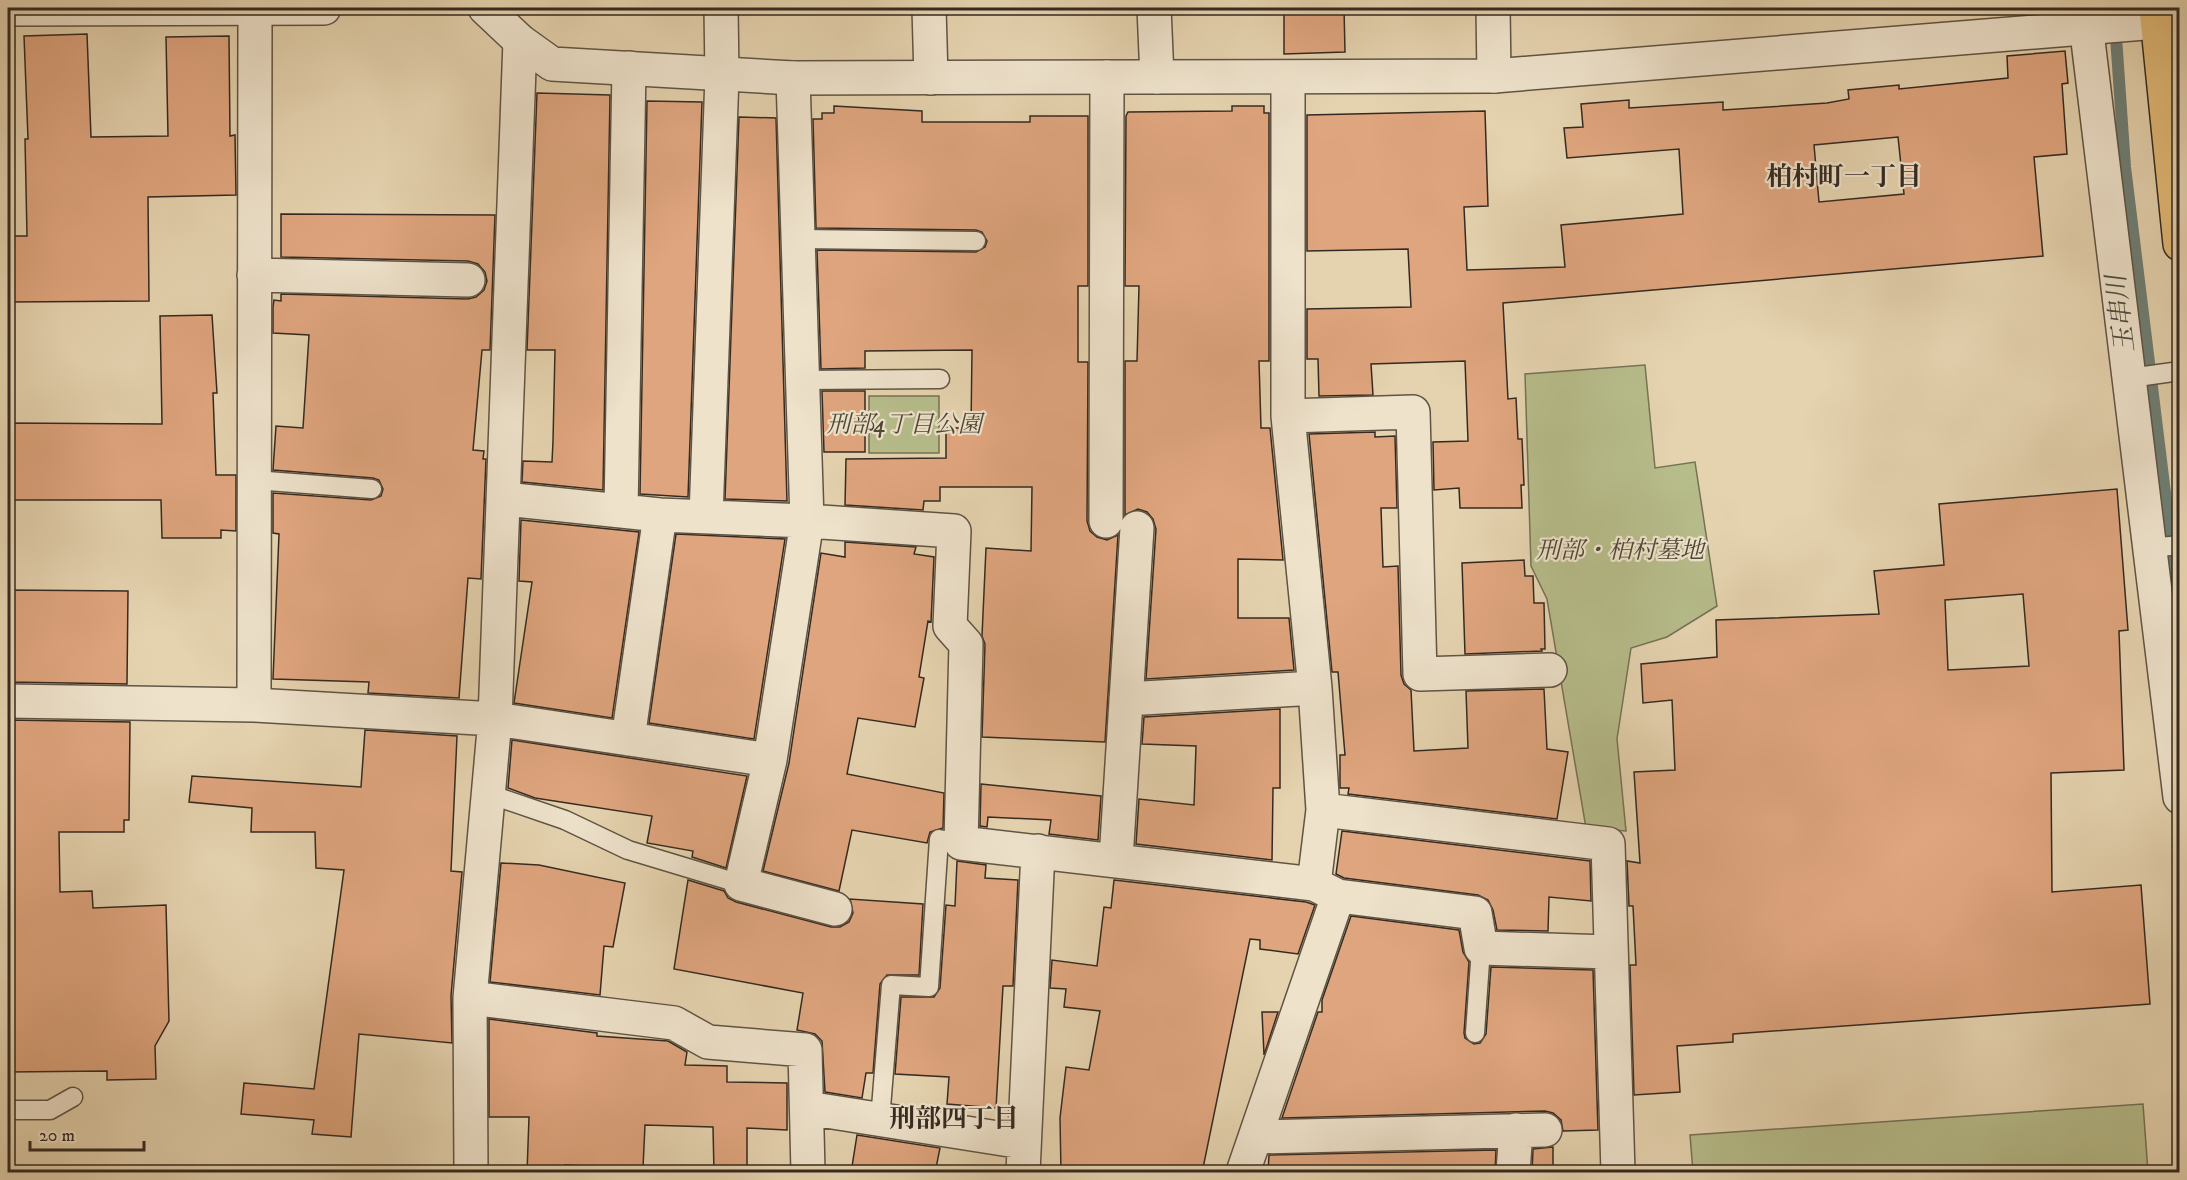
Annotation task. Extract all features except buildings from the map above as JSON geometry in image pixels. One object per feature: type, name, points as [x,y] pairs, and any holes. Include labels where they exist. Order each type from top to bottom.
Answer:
[{"type":"main road","points":[[2150,18],[2180,244]]},
{"type":"street","points":[[254,705],[255,8]]},
{"type":"street","points":[[8,9],[324,8]]},
{"type":"street","points":[[485,8],[520,41],[552,64],[722,76],[794,78],[1494,76],[2091,21],[2150,18]]},
{"type":"street","points":[[706,517],[722,76],[721,8]]},
{"type":"street","points":[[929,8],[931,78]]},
{"type":"street","points":[[1154,8],[1156,77]]},
{"type":"street","points":[[1493,8],[1494,76]]},
{"type":"street","points":[[2091,21],[2134,377],[2163,547],[2180,797]]},
{"type":"street","points":[[471,1173],[470,998],[495,719],[520,41]]},
{"type":"street","points":[[621,511],[629,68]]},
{"type":"street","points":[[1107,77],[1126,699],[1116,859]]},
{"type":"street","points":[[794,78],[807,521],[770,760],[741,884],[835,909]]},
{"type":"street","points":[[1243,1173],[1256,1137],[1326,890],[1315,688],[1288,416],[1288,78]]},
{"type":"street","points":[[254,275],[468,280]]},
{"type":"street","points":[[1288,416],[1413,412],[1419,674],[1551,670]]},
{"type":"street","points":[[504,499],[660,515],[807,521],[954,531],[950,626],[966,644],[961,843],[1116,859],[1475,913],[1481,948],[1609,952]]},
{"type":"street","points":[[628,739],[660,515]]},
{"type":"street","points":[[1126,699],[1315,688]]},
{"type":"street","points":[[8,701],[254,705],[495,719],[770,760]]},
{"type":"street","points":[[1323,810],[1608,844],[1609,952],[1618,1173]]},
{"type":"street","points":[[807,1108],[880,1120],[1023,1157],[1038,851]]},
{"type":"street","points":[[470,998],[674,1023],[708,1042],[805,1050],[808,1173]]},
{"type":"street","points":[[1256,1137],[1531,1130],[1513,1173]]},
{"type":"lane","points":[[798,239],[976,241]]},
{"type":"lane","points":[[2134,377],[2174,372]]},
{"type":"lane","points":[[802,380],[940,379]]},
{"type":"lane","points":[[254,480],[372,489]]},
{"type":"lane","points":[[489,794],[565,820],[628,850],[741,884]]},
{"type":"lane","points":[[880,1120],[891,985],[929,987],[939,840],[961,843]]},
{"type":"lane","points":[[1475,1033],[1481,948]]},
{"type":"lane","points":[[8,1110],[50,1110],[73,1097]]},
{"type":"green space","name":"刑部・柏村墓地","points":[[1645,365],[1655,468],[1695,462],[1717,606],[1667,637],[1631,648],[1617,739],[1626,831],[1586,828],[1547,599],[1531,566],[1525,374]]},
{"type":"green space","name":"刑部4丁目公園","points":[[869,396],[939,396],[939,453],[869,453]]},
{"type":"green space","points":[[2143,1104],[2148,1172],[1693,1172],[1690,1135]]},
{"type":"waterway","name":"玉串川","points":[[2114,8],[2125,167],[2180,615]]},
{"type":"district","name":"柏村町一丁目","points":[[1844,176]]},
{"type":"district","name":"刑部四丁目","points":[[954,1118]]}]
